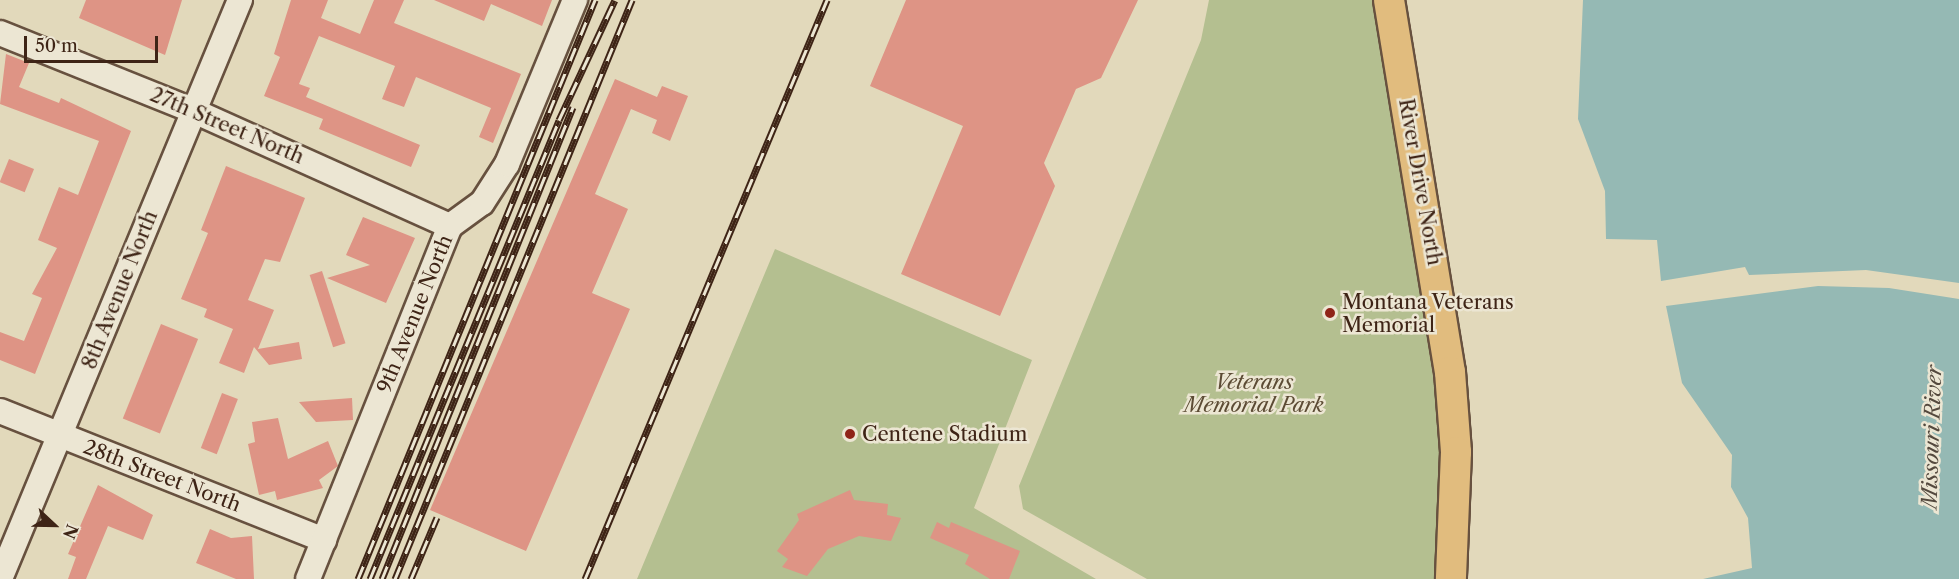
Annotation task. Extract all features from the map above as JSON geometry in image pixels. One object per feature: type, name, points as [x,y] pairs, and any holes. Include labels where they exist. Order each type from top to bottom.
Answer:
[{"type":"main road","name":"River Drive North","points":[[1389,0],[1450,372],[1456,452],[1451,579]]},
{"type":"street","name":"8th Avenue North","points":[[0,579],[240,0]]},
{"type":"street","name":"9th Avenue North","points":[[308,579],[450,226],[482,203],[507,164],[576,0]]},
{"type":"street","name":"27th Street North","points":[[0,33],[194,111],[450,226]]},
{"type":"street","name":"28th Street North","points":[[0,411],[324,540]]},
{"type":"green space","name":"Veterans Memorial Park","points":[[1209,0],[1373,0],[1437,372],[1444,469],[1438,579],[1147,579],[1023,509],[1019,486],[1201,40]]},
{"type":"green space","name":"Centene Stadium","points":[[775,249],[1032,360],[974,508],[1096,579],[637,579]]},
{"type":"water","points":[[1583,0],[1959,0],[1959,283],[1866,270],[1749,275],[1745,267],[1661,281],[1657,240],[1606,239],[1605,191],[1578,119]]},
{"type":"water","name":"Missouri River","points":[[1818,286],[1889,288],[1959,299],[1959,579],[1703,579],[1752,568],[1748,518],[1731,487],[1732,455],[1682,383],[1666,306]]},
{"type":"building","points":[[86,0],[182,0],[165,55],[79,18]]},
{"type":"building","points":[[291,0],[328,0],[321,18],[360,34],[374,0],[404,0],[394,23],[521,74],[493,143],[479,137],[491,108],[416,77],[404,107],[382,99],[395,66],[319,36],[299,84],[310,88],[306,97],[420,145],[411,167],[319,129],[323,119],[264,96],[280,57],[274,54]]},
{"type":"building","points":[[434,0],[552,0],[542,26],[491,4],[484,21]]},
{"type":"building","points":[[906,0],[1138,0],[1101,78],[1076,89],[1044,163],[1055,186],[1000,316],[901,274],[963,126],[870,86]]},
{"type":"building","points":[[6,54],[29,63],[19,87],[59,103],[61,98],[131,131],[35,374],[0,360],[0,332],[24,341],[42,298],[32,294],[57,248],[38,240],[59,187],[78,195],[99,141],[0,104]]},
{"type":"building","points":[[615,79],[657,97],[662,86],[688,96],[670,141],[652,133],[657,120],[631,109],[595,194],[628,209],[592,293],[630,309],[526,551],[430,510]]},
{"type":"building","points":[[9,159],[34,169],[25,192],[0,182]]},
{"type":"building","points":[[226,166],[305,198],[280,262],[265,259],[248,300],[274,310],[258,349],[299,342],[302,359],[269,365],[254,347],[244,373],[219,363],[233,329],[204,317],[207,309],[181,299],[208,233],[201,230]]},
{"type":"building","points":[[363,217],[415,238],[386,303],[327,278],[370,265],[346,255]]},
{"type":"building","points":[[322,271],[345,343],[333,347],[310,275]]},
{"type":"building","points":[[161,324],[198,339],[160,434],[123,419]]},
{"type":"building","points":[[222,393],[238,399],[217,454],[201,448]]},
{"type":"building","points":[[352,398],[353,420],[316,422],[299,402]]},
{"type":"building","points":[[278,418],[288,459],[328,441],[338,466],[319,480],[323,488],[277,500],[275,491],[259,495],[248,444],[255,442],[252,422]]},
{"type":"building","points":[[98,485],[153,515],[143,540],[108,526],[86,579],[68,579],[76,557],[68,554]]},
{"type":"building","points":[[850,490],[854,500],[888,504],[887,515],[901,518],[891,541],[859,536],[828,549],[807,576],[782,567],[788,559],[777,551],[799,520],[797,514]]},
{"type":"building","points":[[937,522],[949,528],[951,522],[1020,551],[1009,579],[990,579],[965,564],[969,555],[930,538]]},
{"type":"building","points":[[210,529],[231,538],[252,536],[254,579],[236,579],[196,563]]},
{"type":"railway","points":[[358,579],[595,0]]},
{"type":"railway","points":[[370,579],[559,120],[615,0]]},
{"type":"railway","points":[[395,579],[632,0]]},
{"type":"railway","points":[[585,579],[827,0]]},
{"type":"railway","points":[[382,579],[573,107]]},
{"type":"railway","points":[[411,579],[437,517]]},
{"type":"place","name":"Montana Veterans Memorial","points":[[1330,313]]},
{"type":"place","name":"Centene Stadium","points":[[850,434]]}]
